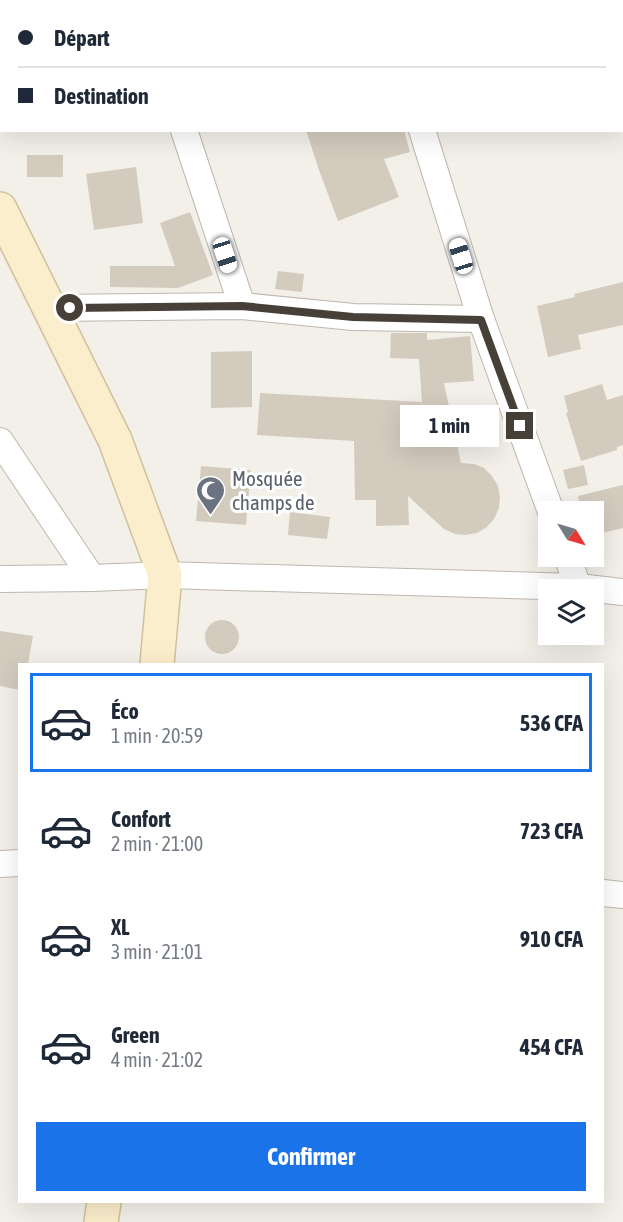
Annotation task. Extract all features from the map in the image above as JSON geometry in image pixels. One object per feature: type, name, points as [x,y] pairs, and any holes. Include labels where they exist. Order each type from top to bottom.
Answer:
[{"type":"street","points":[[184,132],[242,306]]},
{"type":"street","points":[[423,132],[481,320],[547,501]]},
{"type":"street","points":[[0,209],[115,440],[165,575],[157,663]]},
{"type":"street","points":[[49,308],[242,306],[353,317],[481,320]]},
{"type":"street","points":[[0,441],[92,578]]},
{"type":"street","points":[[0,579],[165,575],[538,586]]},
{"type":"street","points":[[604,590],[623,592]]},
{"type":"street","points":[[0,864],[18,863]]},
{"type":"street","points":[[604,893],[623,895]]},
{"type":"street","points":[[102,1222],[104,1203]]},
{"type":"building","points":[[307,132],[405,132],[410,152],[384,159],[399,197],[338,221]]},
{"type":"building","points":[[27,155],[63,155],[63,177],[27,177]]},
{"type":"building","points":[[136,167],[143,223],[94,230],[86,174]]},
{"type":"building","points":[[190,212],[213,275],[178,288],[110,287],[110,266],[175,266],[160,223]]},
{"type":"building","points":[[278,271],[304,274],[302,292],[275,289]]},
{"type":"building","points":[[623,282],[623,325],[578,335],[581,349],[548,357],[537,306]]},
{"type":"building","points":[[391,333],[427,333],[427,340],[470,336],[474,381],[444,383],[461,463],[484,468],[498,486],[499,508],[487,527],[477,533],[455,534],[444,529],[408,496],[409,525],[376,526],[376,500],[355,500],[354,441],[257,435],[260,393],[422,402],[419,359],[390,358]]},
{"type":"building","points":[[252,351],[252,407],[211,408],[211,352]]},
{"type":"building","points":[[602,384],[607,400],[623,395],[623,445],[617,447],[617,450],[581,461],[566,413],[568,412],[564,396]]},
{"type":"building","points":[[584,465],[588,485],[568,489],[563,470]]},
{"type":"building","points":[[201,466],[251,470],[246,525],[196,521]]},
{"type":"building","points":[[623,485],[623,528],[604,533],[604,501],[579,501],[578,496]]},
{"type":"building","points":[[290,512],[330,517],[327,539],[288,535]]},
{"type":"building","points":[[222,620],[234,625],[239,637],[234,649],[222,654],[210,649],[205,637],[210,625]]},
{"type":"building","points":[[0,631],[33,636],[28,663],[18,663],[18,690],[0,686]]},
{"type":"place","name":"Mosquée champs de","points":[[211,516]]},
{"type":"route","points":[[70,308],[242,306],[353,317],[481,320],[520,426]]}]
